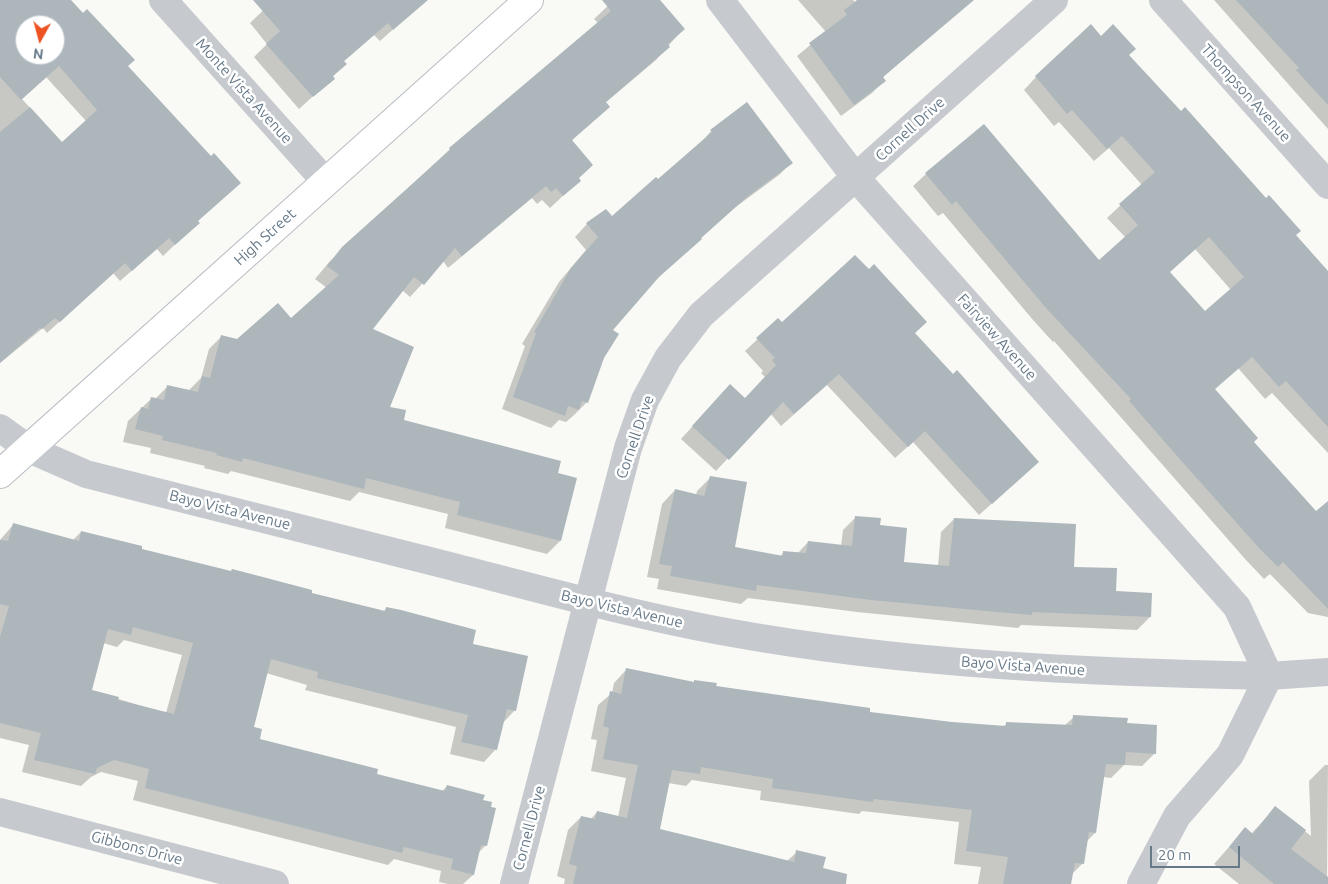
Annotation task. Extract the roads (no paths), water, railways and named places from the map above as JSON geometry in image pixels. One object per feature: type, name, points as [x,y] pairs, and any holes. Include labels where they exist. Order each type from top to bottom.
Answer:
[{"type":"main road","name":"High Street","points":[[0,474],[529,0]]},
{"type":"street","name":"Monte Vista Avenue","points":[[162,0],[326,182]]},
{"type":"street","name":"Fairview Avenue","points":[[720,0],[856,178],[1236,607],[1269,676]]},
{"type":"street","name":"Cornell Drive","points":[[514,884],[628,448],[645,400],[668,358],[701,316],[1054,0]]},
{"type":"street","name":"Thompson Avenue","points":[[1163,0],[1328,185]]},
{"type":"street","name":"Bayo Vista Avenue","points":[[0,428],[29,449],[86,474],[589,602],[732,633],[863,652],[993,665],[1115,672],[1269,676],[1328,672]]},
{"type":"street","points":[[1141,884],[1177,816],[1230,755],[1269,676]]},
{"type":"street","name":"Gibbons Drive","points":[[0,812],[275,884]]}]
